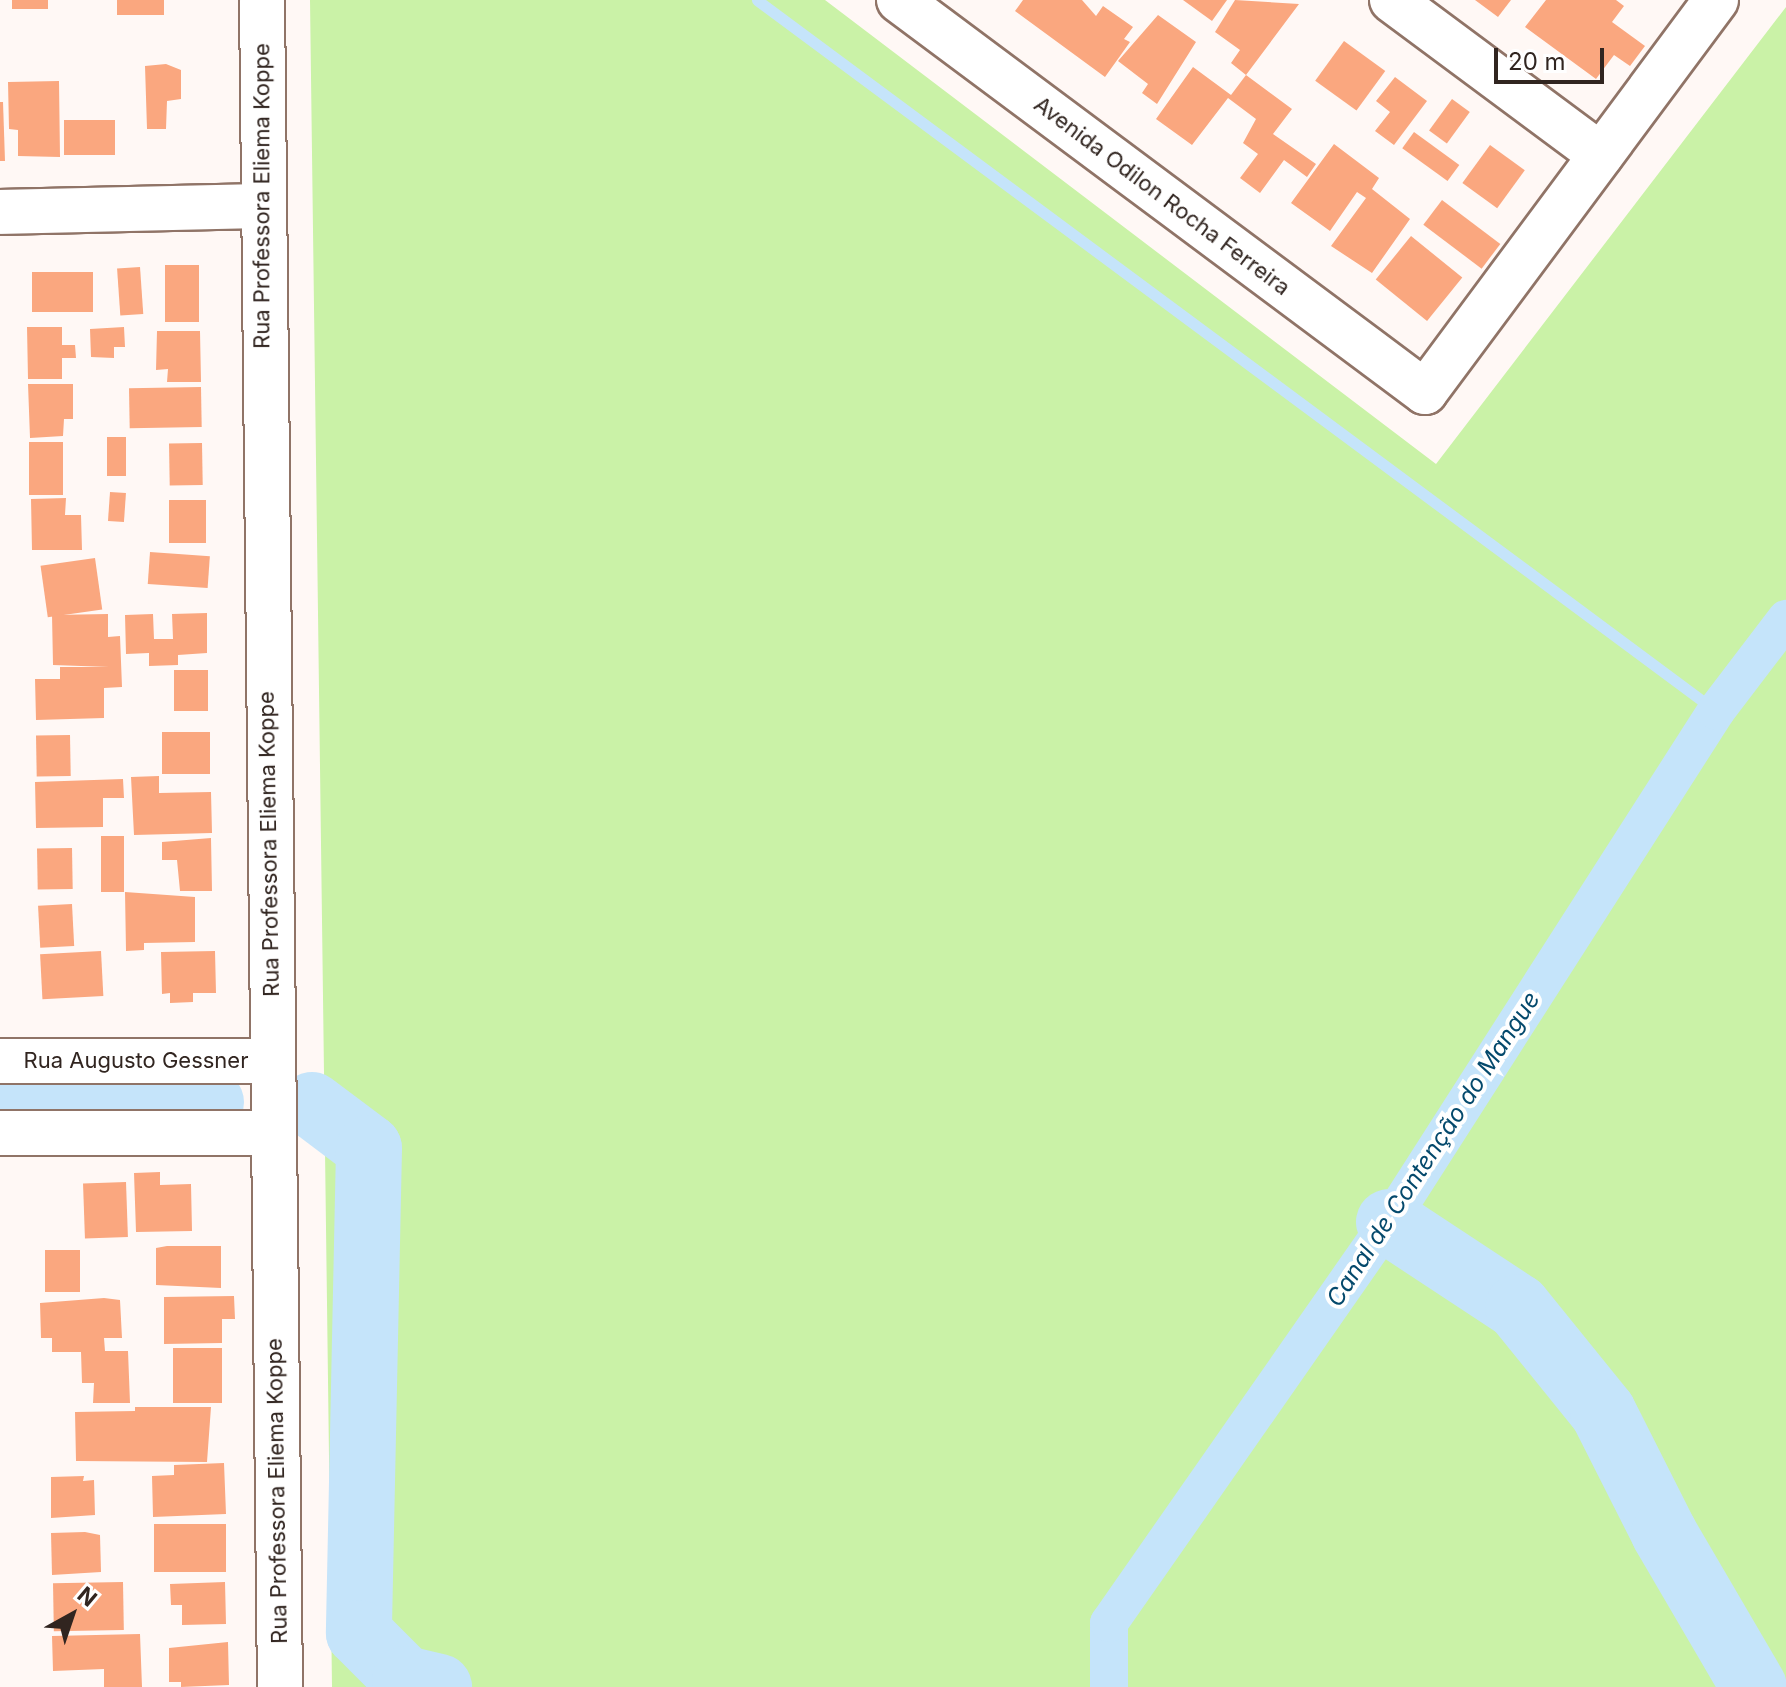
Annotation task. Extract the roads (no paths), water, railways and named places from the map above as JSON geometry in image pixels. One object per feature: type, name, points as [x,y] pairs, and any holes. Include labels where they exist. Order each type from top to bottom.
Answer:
[{"type":"street","name":"Rua Professora Eliema Koppe","points":[[262,0],[260,206],[280,1687]]},
{"type":"street","name":"Avenida Odilon Rocha Ferreira","points":[[899,0],[1425,392],[1601,155]]},
{"type":"street","points":[[1392,0],[1601,155],[1716,0]]},
{"type":"street","points":[[0,212],[260,206]]},
{"type":"street","name":"Rua Augusto Gessner","points":[[0,1061],[272,1061]]},
{"type":"street","points":[[0,1133],[271,1133]]},
{"type":"waterway","points":[[757,0],[1716,711]]},
{"type":"waterway","name":"Canal de Contenção do Mangue","points":[[1109,1687],[1109,1623],[1389,1222],[1716,711],[1786,619]]},
{"type":"waterway","points":[[0,1101],[211,1102]]},
{"type":"waterway","points":[[312,1105],[369,1148],[359,1633],[405,1679],[439,1687]]},
{"type":"waterway","points":[[1389,1222],[1518,1307],[1603,1412],[1664,1533],[1754,1687]]}]
